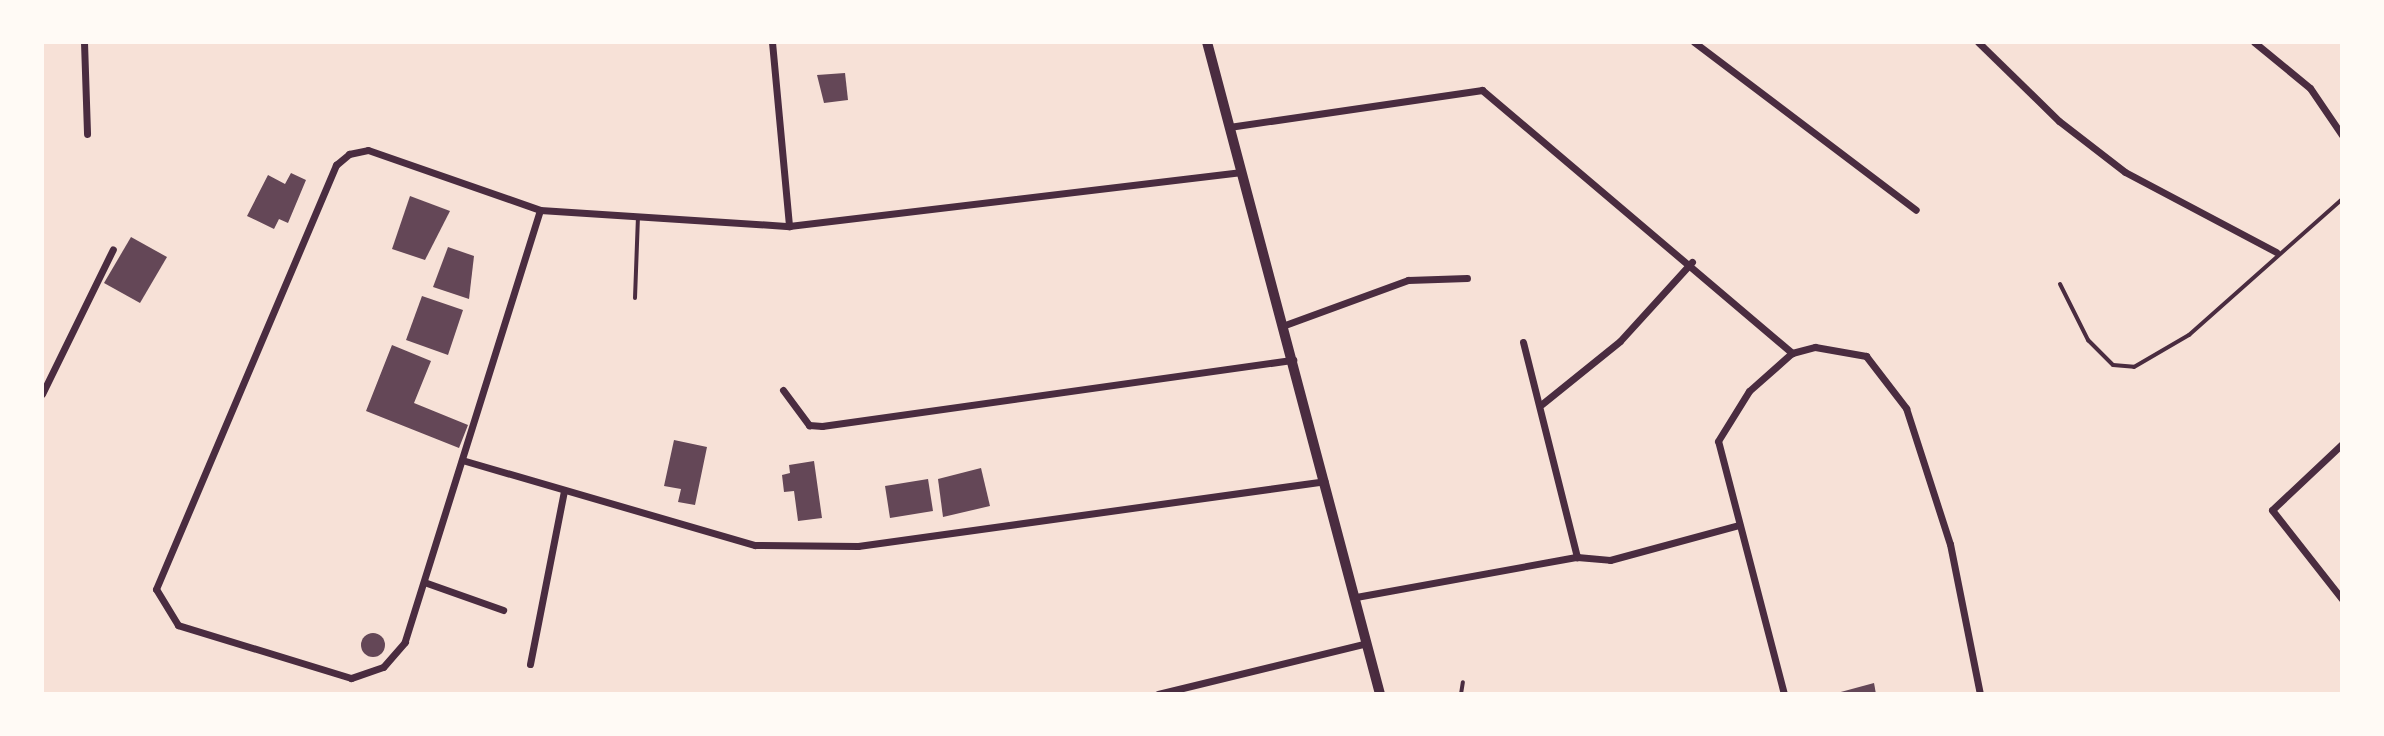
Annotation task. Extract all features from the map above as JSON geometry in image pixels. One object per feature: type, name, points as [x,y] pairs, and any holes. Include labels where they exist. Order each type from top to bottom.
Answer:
[{"type":"main road","points":[[1207,42],[1285,325],[1380,694]]},
{"type":"street","points":[[84,42],[87,134]]},
{"type":"street","points":[[772,42],[789,226]]},
{"type":"street","points":[[1694,42],[1916,210]]},
{"type":"street","points":[[1978,42],[2059,121],[2125,172],[2276,252]]},
{"type":"street","points":[[2254,42],[2310,88],[2342,135]]},
{"type":"street","points":[[1229,127],[1482,90],[1551,153],[1692,262],[1792,353]]},
{"type":"street","points":[[540,210],[405,642],[383,667],[351,678],[178,625],[156,589],[336,165],[368,150],[540,210],[789,226],[1242,172]]},
{"type":"street","points":[[42,394],[113,249]]},
{"type":"street","points":[[1542,404],[1620,341],[1692,262]]},
{"type":"street","points":[[1285,325],[1408,280],[1467,278]]},
{"type":"street","points":[[1523,342],[1542,404],[1577,557]]},
{"type":"street","points":[[1784,694],[1718,451],[1721,428],[1792,353],[1838,348],[1866,356],[1906,408],[1950,544],[1980,694]]},
{"type":"street","points":[[783,390],[809,425],[822,426],[1293,360]]},
{"type":"street","points":[[2342,444],[2272,510],[2342,599]]},
{"type":"street","points":[[462,460],[755,545],[858,546],[1324,481]]},
{"type":"street","points":[[530,664],[564,490]]},
{"type":"street","points":[[1356,597],[1577,557],[1635,555],[1739,525]]},
{"type":"street","points":[[424,582],[503,610]]},
{"type":"street","points":[[1158,694],[1367,643]]},
{"type":"lane","points":[[2060,284],[2088,340],[2113,365],[2134,367],[2189,335],[2276,252],[2342,199]]},
{"type":"lane","points":[[635,298],[638,216]]},
{"type":"lane","points":[[1461,694],[1463,682]]},
{"type":"building","points":[[845,73],[848,100],[824,103],[817,75]]},
{"type":"building","points":[[291,173],[306,180],[288,223],[279,219],[274,229],[247,216],[268,175],[285,184]]},
{"type":"building","points":[[410,196],[450,211],[425,260],[392,249]]},
{"type":"building","points":[[131,237],[167,257],[140,303],[104,283]]},
{"type":"building","points":[[448,247],[474,256],[469,299],[433,287]]},
{"type":"building","points":[[422,296],[463,310],[448,355],[406,340]]},
{"type":"building","points":[[392,345],[431,361],[414,403],[468,425],[459,448],[366,411]]},
{"type":"building","points":[[674,440],[707,447],[695,505],[678,502],[681,489],[664,486]]},
{"type":"building","points":[[814,461],[822,518],[798,521],[794,491],[784,492],[782,475],[790,473],[789,465]]},
{"type":"building","points":[[981,468],[990,506],[943,517],[938,479]]},
{"type":"building","points":[[928,479],[933,511],[890,518],[885,486]]},
{"type":"building","points":[[373,633],[382,636],[385,645],[382,654],[373,657],[364,654],[361,645],[364,636]]},
{"type":"building","points":[[1874,683],[1876,694],[1837,694],[1837,693]]}]
